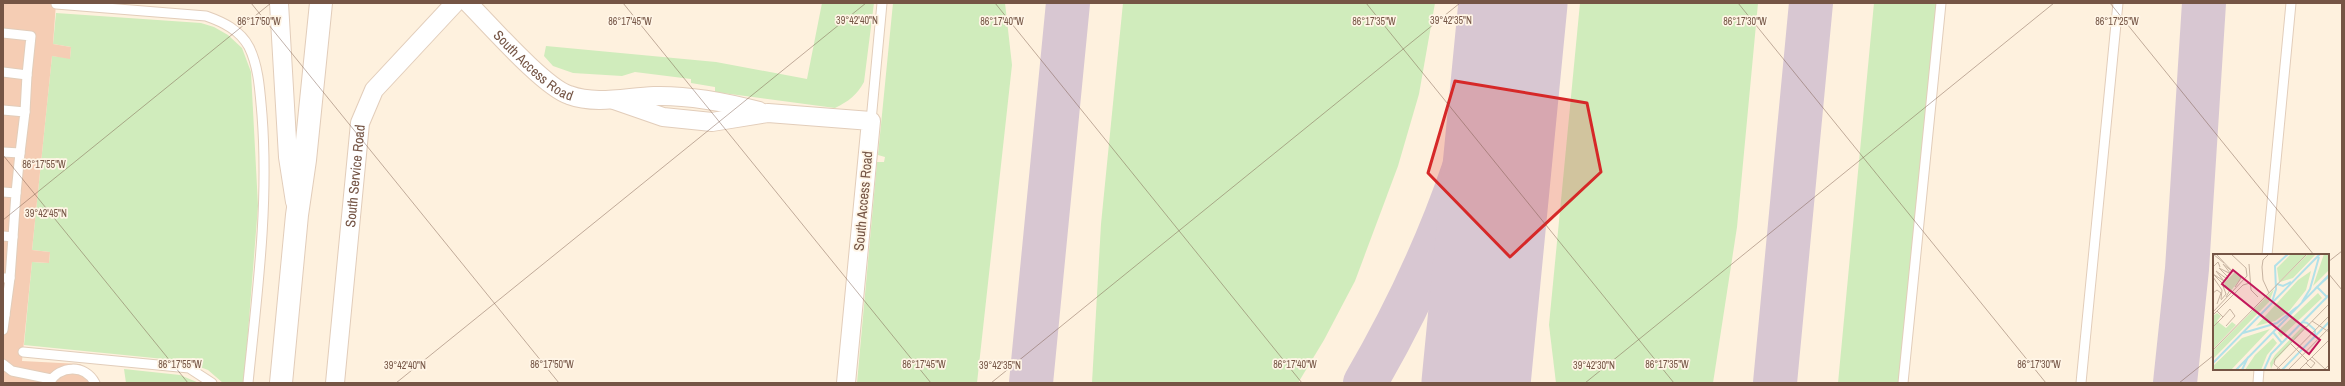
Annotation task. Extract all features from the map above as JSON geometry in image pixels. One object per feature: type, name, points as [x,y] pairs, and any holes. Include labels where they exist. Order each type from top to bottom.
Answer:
[{"type":"street","points":[[279,3],[288,157],[297,215]]},
{"type":"street","points":[[281,383],[297,215],[305,160],[321,3]]},
{"type":"street","name":"South Service Road","points":[[335,383],[357,141],[364,111],[374,90],[385,76],[455,3]]},
{"type":"street","name":"South Access Road","points":[[468,3],[556,89],[569,95],[585,98],[614,100],[655,96],[714,100],[768,113],[871,121],[846,383]]},
{"type":"lane","points":[[871,121],[882,3]]},
{"type":"lane","points":[[1903,383],[1907,362],[1941,3]]},
{"type":"lane","points":[[2081,383],[2118,3]]},
{"type":"lane","points":[[2267,254],[2291,3]]},
{"type":"lane","points":[[56,4],[206,16],[228,25],[239,33],[249,47],[260,90],[265,194],[248,383]]},
{"type":"lane","points":[[3,33],[31,36],[13,237],[6,278],[3,330]]},
{"type":"lane","points":[[3,72],[27,74]]},
{"type":"lane","points":[[3,110],[25,112]]},
{"type":"lane","points":[[3,152],[20,153]]},
{"type":"lane","points":[[3,192],[16,194]]},
{"type":"lane","points":[[3,236],[13,237]]},
{"type":"lane","points":[[23,352],[188,368],[212,383]]},
{"type":"lane","points":[[3,364],[12,371],[50,381],[63,370],[77,369],[90,376],[95,383]]},
{"type":"lane","points":[[2258,383],[2259,370]]},
{"type":"highlighted area","points":[[1455,81],[1587,103],[1601,172],[1510,257],[1428,173]]},
{"type":"green space","points":[[822,3],[874,3],[864,82],[852,97],[835,108],[715,92],[715,87],[691,83],[691,79],[635,72],[622,76],[573,73],[553,66],[544,56],[546,46],[716,62],[807,79]]},
{"type":"green space","points":[[893,3],[1005,3],[1012,65],[977,383],[857,383],[877,162],[884,162],[885,157],[878,155]]},
{"type":"green space","points":[[1123,3],[1435,3],[1419,94],[1398,166],[1355,281],[1324,340],[1298,383],[1092,383],[1101,224]]},
{"type":"green space","points":[[1580,3],[1758,3],[1737,227],[1713,383],[1556,383],[1549,325]]},
{"type":"green space","points":[[1874,3],[1937,3],[1903,383],[1838,383]]},
{"type":"green space","points":[[56,13],[201,23],[214,27],[228,35],[242,48],[251,72],[258,206],[244,383],[223,383],[208,370],[184,361],[24,345],[32,262],[49,263],[50,252],[32,250],[52,56],[70,58],[71,47],[53,44]]},
{"type":"green space","points":[[124,369],[180,375],[199,383],[126,383]]},
{"type":"building","points":[[3,3],[56,3],[53,44],[71,47],[70,59],[52,56],[32,250],[50,252],[49,263],[32,262],[22,361],[80,364],[92,372],[101,383],[3,383]]},
{"type":"taxiway","points":[[1031,383],[1068,3]]},
{"type":"taxiway","points":[[1365,383],[1405,310],[1423,272],[1454,194],[1480,115],[1498,48],[1506,3]]},
{"type":"taxiway","points":[[1775,383],[1811,3]]},
{"type":"taxiway","points":[[2175,383],[2187,269],[2204,3]]},
{"type":"runway","points":[[1476,383],[1513,3]]}]
